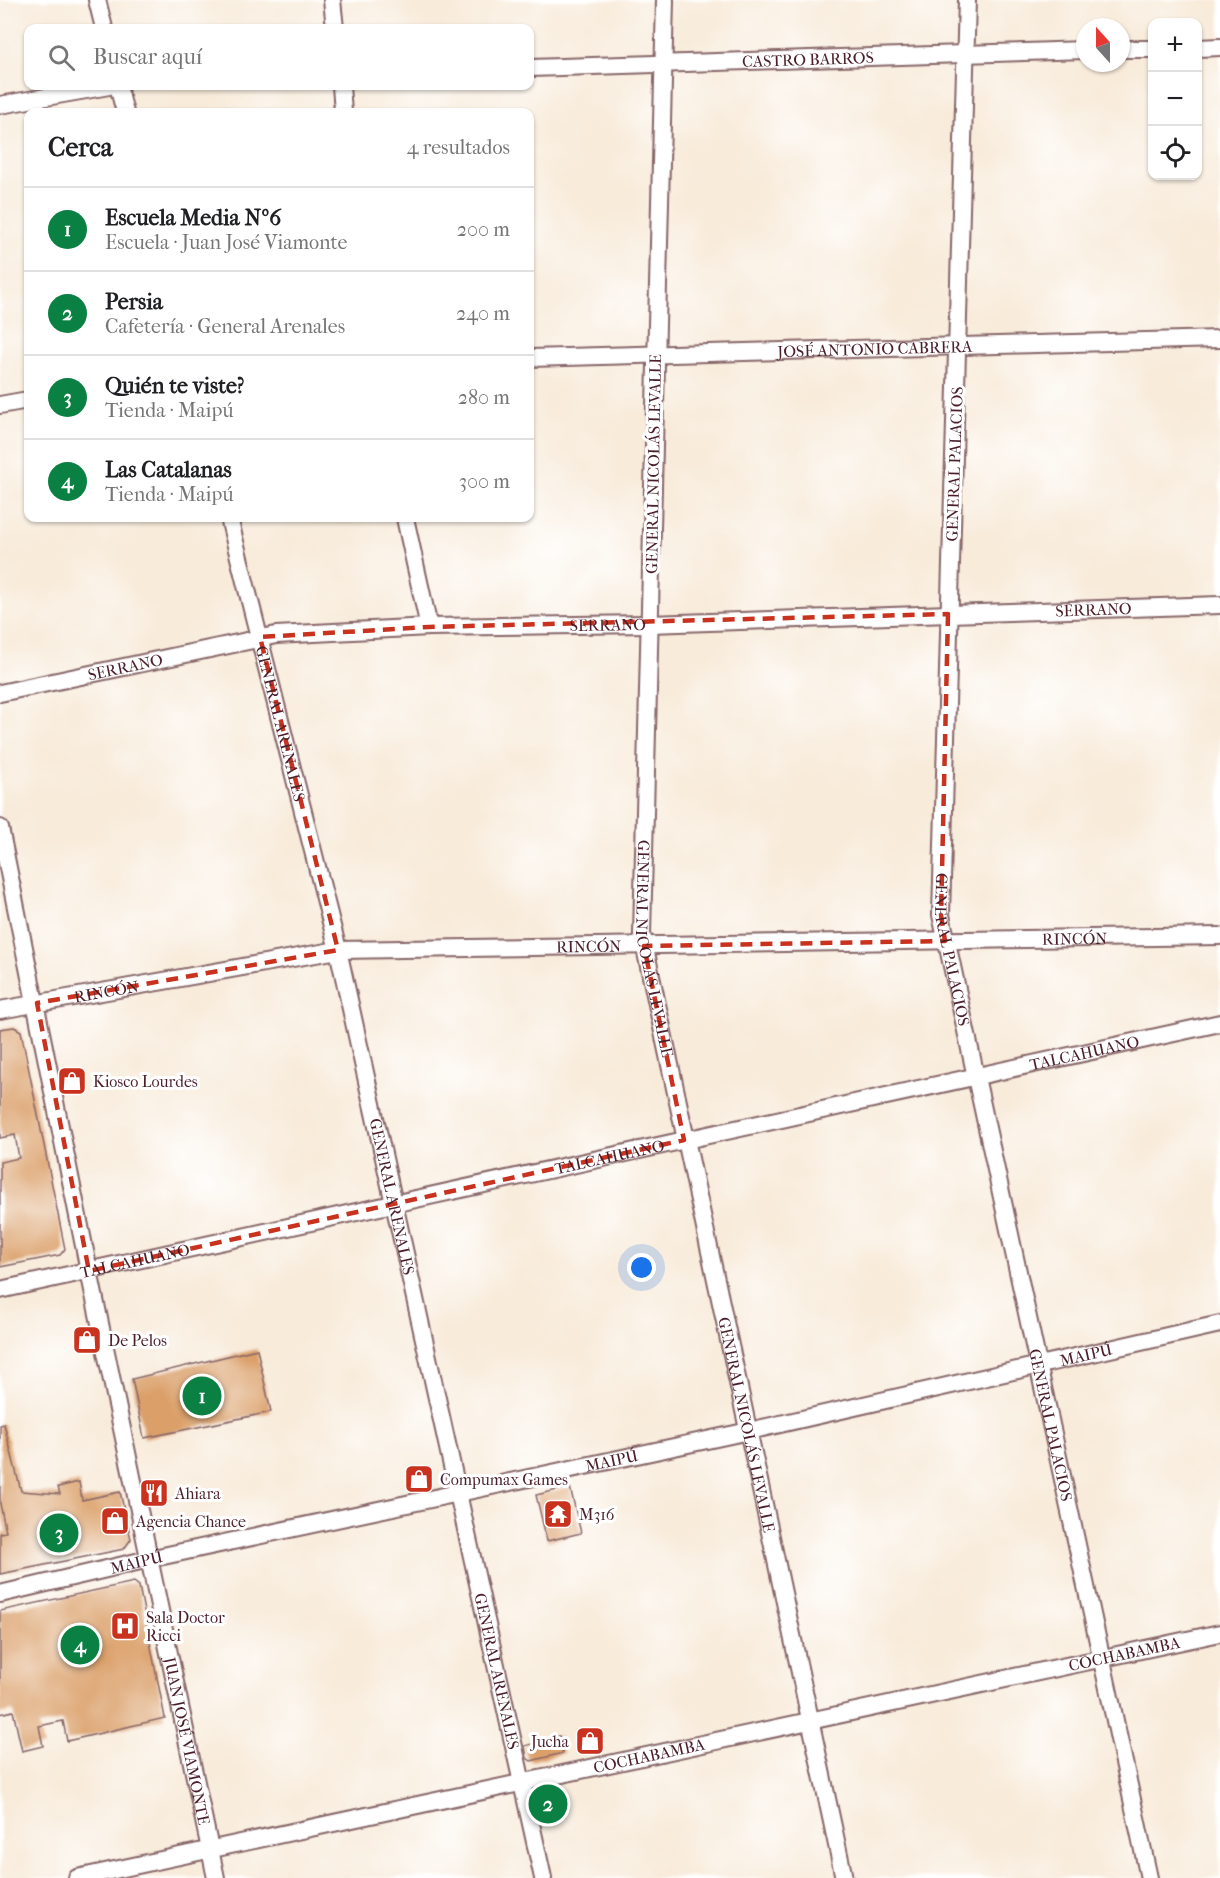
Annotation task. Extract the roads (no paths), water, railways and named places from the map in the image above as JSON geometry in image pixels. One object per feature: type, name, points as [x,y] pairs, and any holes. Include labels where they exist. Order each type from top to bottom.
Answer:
[{"type":"street","points":[[97,0],[103,24]]},
{"type":"street","points":[[332,0],[335,24]]},
{"type":"street","name":"GENERAL NICOLÁS LEVALLE","points":[[665,0],[642,926],[644,946],[684,1140],[749,1431],[844,1878]]},
{"type":"street","name":"GENERAL PALACIOS","points":[[967,0],[941,915],[1036,1365],[1103,1659],[1149,1878]]},
{"type":"street","points":[[1202,48],[1220,47]]},
{"type":"street","points":[[1130,49],[1148,49]]},
{"type":"street","name":"CASTRO BARROS","points":[[534,68],[1076,50]]},
{"type":"street","points":[[0,105],[86,90]]},
{"type":"street","points":[[119,90],[124,108]]},
{"type":"street","points":[[340,90],[343,108]]},
{"type":"street","name":"JOSÉ ANTONIO CABRERA","points":[[534,358],[1220,339]]},
{"type":"street","points":[[0,405],[24,401]]},
{"type":"street","name":"GENERAL ARENALES","points":[[230,522],[339,950],[392,1203],[543,1878]]},
{"type":"street","points":[[406,522],[429,627]]},
{"type":"street","name":"SERRANO","points":[[0,693],[260,637],[429,627],[649,624],[1220,605]]},
{"type":"street","name":"JUAN JOSÉ VIAMONTE","points":[[0,828],[37,1003],[88,1271],[216,1878]]},
{"type":"street","name":"RINCÓN","points":[[0,1010],[339,950],[1220,936]]},
{"type":"street","name":"TALCAHUANO","points":[[0,1290],[1220,1023]]},
{"type":"street","name":"MAIPÚ","points":[[0,1594],[149,1559],[749,1431],[1220,1324]]},
{"type":"street","name":"COCHABAMBA","points":[[77,1878],[1220,1633]]},
{"type":"place","name":"Kiosco Lourdes","points":[[72,1081]]},
{"type":"place","name":"De Pelos","points":[[87,1340]]},
{"type":"place","name":"Escuela Media Nº6","points":[[202,1396]]},
{"type":"place","name":"Compumax Games","points":[[419,1479]]},
{"type":"place","name":"Ahiara","points":[[154,1493]]},
{"type":"place","name":"M316","points":[[558,1514]]},
{"type":"place","name":"Agencia Chance","points":[[115,1521]]},
{"type":"place","name":"Quién te viste?","points":[[59,1533]]},
{"type":"place","name":"Sala Doctor Ricci","points":[[125,1626]]},
{"type":"place","name":"Las Catalanas","points":[[80,1645]]},
{"type":"place","name":"Jucha","points":[[590,1741]]},
{"type":"place","name":"Persia","points":[[548,1804]]}]
